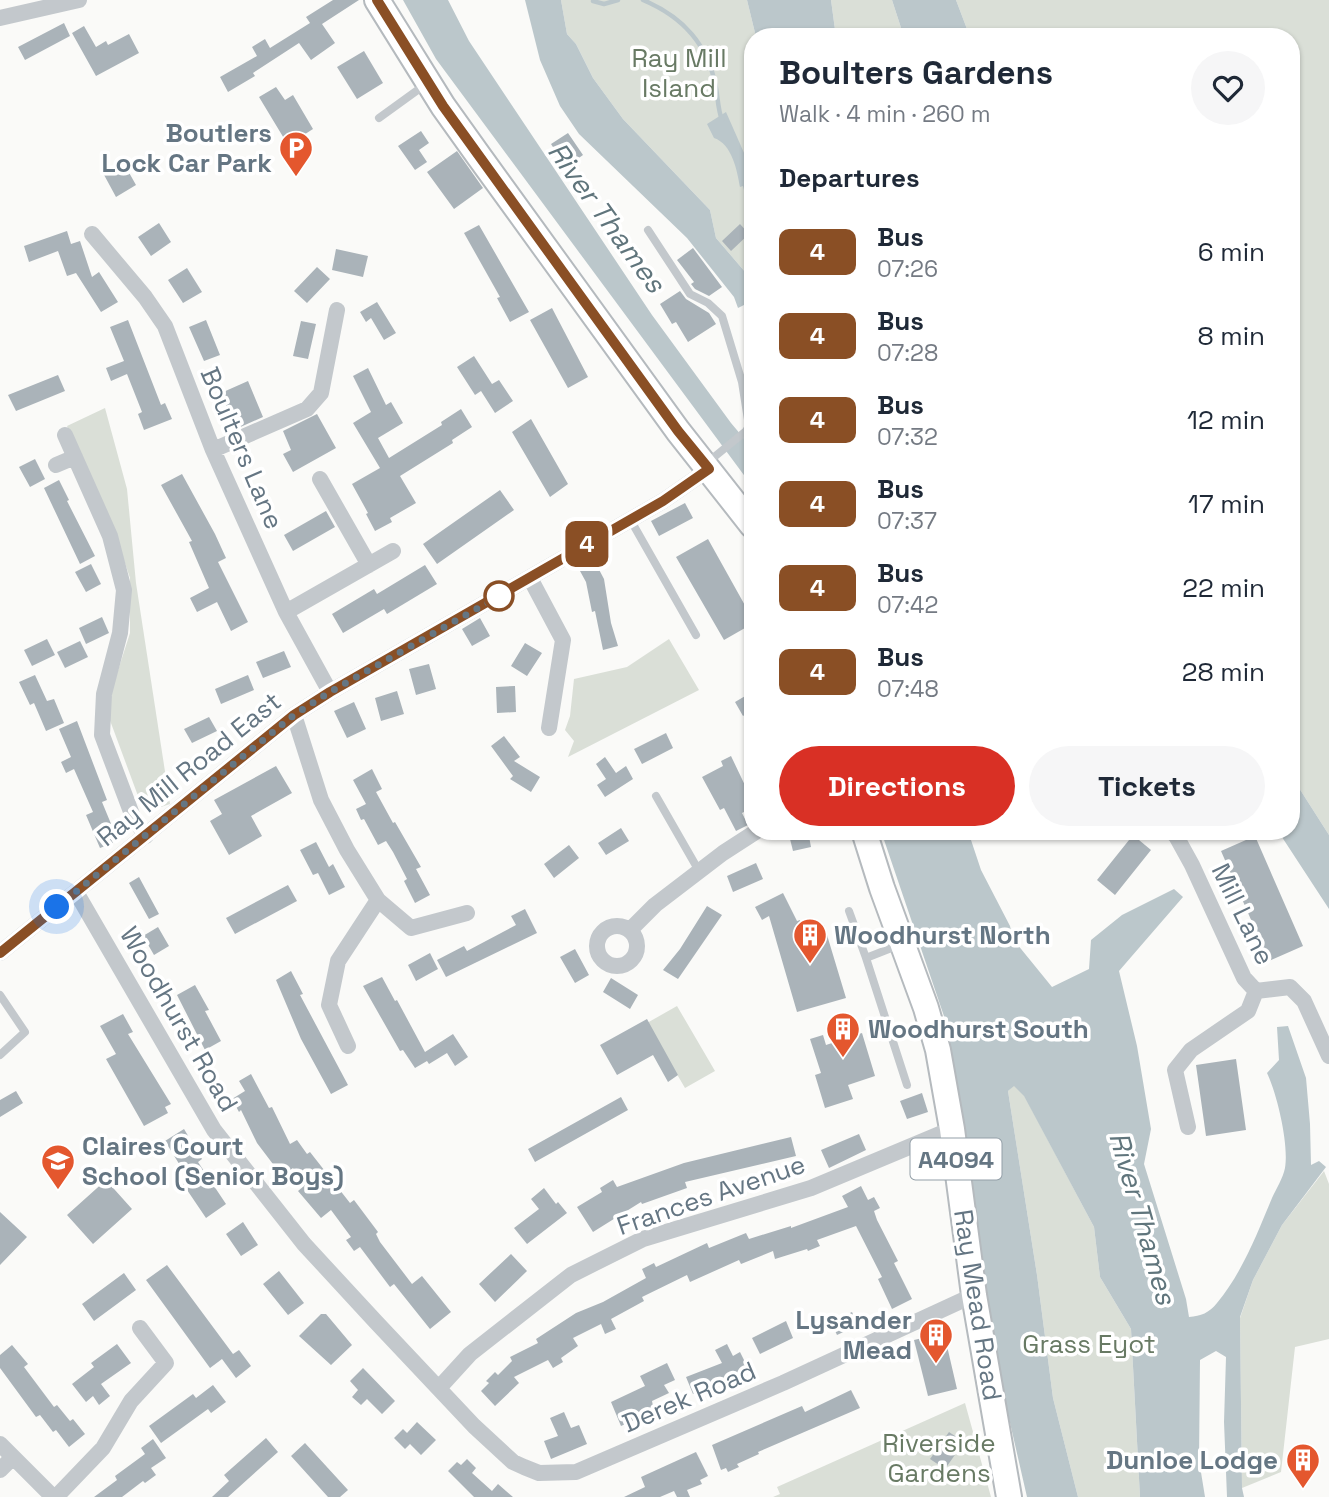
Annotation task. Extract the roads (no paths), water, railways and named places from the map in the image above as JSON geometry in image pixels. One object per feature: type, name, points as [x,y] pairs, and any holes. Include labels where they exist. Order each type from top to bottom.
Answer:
[{"type":"main road","points":[[377,0],[478,155],[678,431],[710,463],[744,513]]},
{"type":"main road","name":"Ray Mead Road","points":[[867,840],[932,1029],[952,1129],[974,1295],[1009,1497]]},
{"type":"street","points":[[0,18],[79,0]]},
{"type":"street","name":"Boulters Lane","points":[[92,234],[145,297],[165,326],[213,450],[286,612],[330,692]]},
{"type":"street","points":[[213,450],[307,409],[321,393],[337,310]]},
{"type":"street","points":[[65,435],[110,536],[124,590],[120,633],[104,694],[102,735],[133,817],[146,836]]},
{"type":"street","points":[[56,465],[75,457]]},
{"type":"street","name":"Ray Mill Road East","points":[[0,953],[294,715],[663,501],[710,463]]},
{"type":"street","points":[[320,479],[369,565]]},
{"type":"street","points":[[286,612],[393,551]]},
{"type":"street","points":[[530,578],[563,640],[549,728]]},
{"type":"street","points":[[294,715],[321,800],[347,850],[378,900],[411,928],[467,914]]},
{"type":"street","points":[[630,930],[655,905],[745,840]]},
{"type":"street","name":"Mill Lane","points":[[1178,840],[1244,978],[1255,991],[1290,988],[1304,1001],[1329,1056]]},
{"type":"street","name":"Woodhurst Road","points":[[76,892],[214,1130],[304,1244],[439,1388]]},
{"type":"street","points":[[348,1046],[330,1005],[338,961],[378,900]]},
{"type":"street","points":[[1188,1127],[1175,1070],[1191,1050],[1248,1012],[1255,991]]},
{"type":"street","name":"Frances Avenue","points":[[439,1388],[470,1354],[571,1275],[643,1239],[811,1188],[952,1129]]},
{"type":"street","name":"Derek Road","points":[[439,1388],[474,1426],[513,1462],[539,1473],[576,1472],[783,1383],[974,1295]]},
{"type":"street","points":[[0,1444],[54,1497],[103,1448],[131,1401],[166,1363],[140,1328]]},
{"type":"street","points":[[0,1470],[13,1457]]},
{"type":"lane","points":[[379,118],[429,82]]},
{"type":"lane","points":[[648,230],[690,294],[708,303],[722,316],[744,399]]},
{"type":"lane","points":[[710,463],[744,433]]},
{"type":"lane","points":[[630,519],[696,635]]},
{"type":"lane","points":[[656,796],[699,871]]},
{"type":"lane","points":[[849,911],[907,1085]]},
{"type":"lane","points":[[866,958],[902,944]]},
{"type":"lane","points":[[0,995],[25,1032],[0,1055]]},
{"type":"water","points":[[403,0],[448,0],[469,41],[652,315],[744,438],[744,475],[436,59]]},
{"type":"water","points":[[525,0],[561,0],[567,34],[576,44],[593,78],[623,119],[710,210],[716,238],[744,271],[744,305],[738,308],[734,297],[687,238],[579,134],[560,106],[540,60]]},
{"type":"water","points":[[747,0],[831,0],[835,28],[754,28]]},
{"type":"water","points":[[892,0],[956,0],[967,28],[901,28]]},
{"type":"water","points":[[726,112],[744,153],[744,190],[743,186],[740,187],[729,152],[714,138],[707,124]]},
{"type":"water","points":[[1300,790],[1329,835],[1329,909],[1284,840],[1300,840]]},
{"type":"water","name":"River Thames","points":[[884,840],[971,840],[981,870],[1010,926],[1013,939],[1052,987],[1089,969],[1091,940],[1122,915],[1174,889],[1183,897],[1119,971],[1137,1046],[1151,1129],[1144,1164],[1186,1299],[1189,1317],[1201,1315],[1211,1309],[1234,1279],[1284,1172],[1284,1133],[1267,1073],[1279,1060],[1277,1027],[1288,1026],[1306,1078],[1311,1165],[1319,1161],[1326,1167],[1282,1225],[1253,1280],[1240,1317],[1244,1497],[1227,1497],[1224,1422],[1226,1357],[1216,1351],[1200,1360],[1199,1460],[1205,1497],[1140,1497],[1131,1329],[1100,1277],[1094,1227],[1024,1096],[1014,1086],[1008,1091],[1053,1398],[1078,1497],[1027,1497],[989,1331],[946,1022]]},
{"type":"waterway","points":[[593,1],[604,4],[618,0]]},
{"type":"waterway","points":[[643,0],[682,24],[700,45],[712,72],[722,120]]},
{"type":"place","name":"Boutlers Lock Car Park","points":[[296,178]]},
{"type":"place","name":"Woodhurst North","points":[[810,965]]},
{"type":"place","name":"Woodhurst South","points":[[843,1059]]},
{"type":"place","name":"Claires Court School (Senior Boys)","points":[[58,1191]]},
{"type":"place","name":"Lysander Mead","points":[[936,1365]]},
{"type":"place","name":"Dunloe Lodge","points":[[1303,1490]]},
{"type":"park label","name":"Ray Mill Island","points":[[679,73]]},
{"type":"park label","name":"Grass Eyot","points":[[1089,1344]]},
{"type":"park label","name":"Riverside Gardens","points":[[939,1458]]}]
